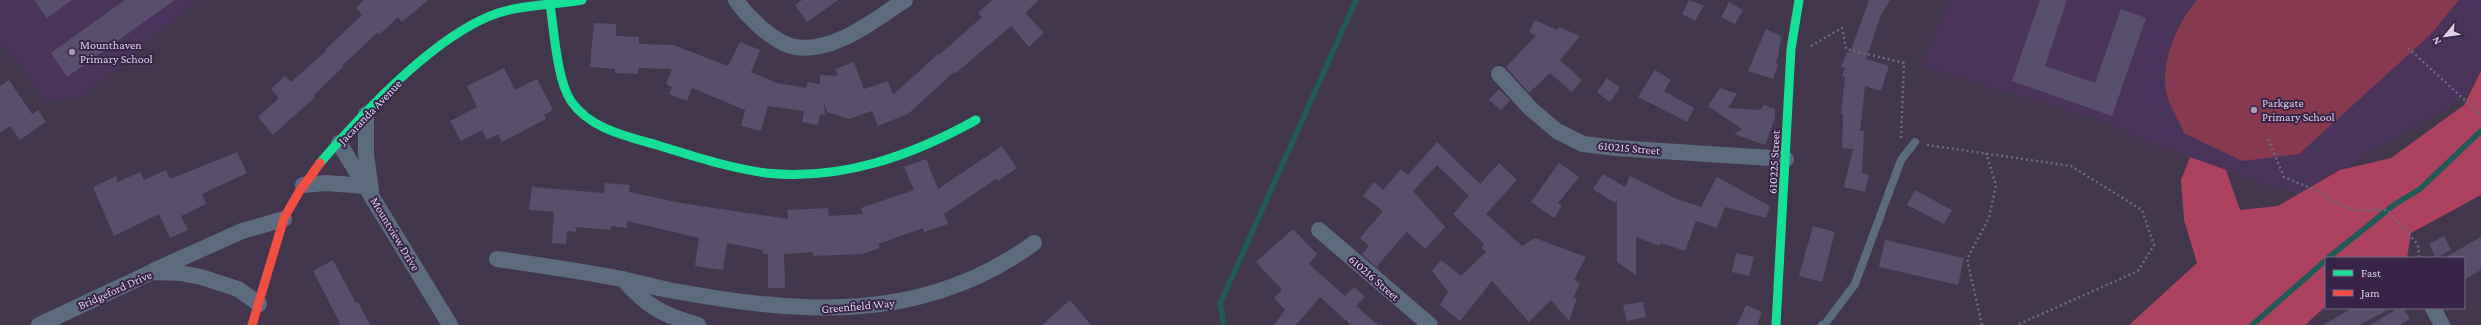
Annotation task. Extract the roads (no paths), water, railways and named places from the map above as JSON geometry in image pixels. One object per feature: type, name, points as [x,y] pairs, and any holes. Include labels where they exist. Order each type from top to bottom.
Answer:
[{"type":"street","name":"Jacaranda Avenue","points":[[252,325],[284,219],[303,185],[366,114],[423,58],[466,28],[495,15],[520,7],[582,0]]},
{"type":"street","points":[[736,0],[742,9],[767,34],[794,47],[821,46],[849,35],[905,0]]},
{"type":"street","name":"610225 Street","points":[[1776,325],[1786,159],[1790,59],[1799,0]]},
{"type":"street","points":[[550,4],[563,87],[568,99],[582,115],[610,132],[730,166],[780,174],[808,174],[853,168],[927,146],[976,120]]},
{"type":"street","name":"610215 Street","points":[[1499,74],[1531,109],[1557,131],[1583,144],[1616,148],[1786,159]]},
{"type":"street","points":[[303,185],[326,183],[369,192],[366,154],[366,114]]},
{"type":"street","name":"Mountview Drive","points":[[339,143],[450,325]]},
{"type":"street","points":[[152,272],[242,231],[284,219]]},
{"type":"street","name":"610216 Street","points":[[1319,230],[1430,325]]},
{"type":"street","name":"Greenfield Way","points":[[497,259],[623,279],[711,297],[811,310],[851,309],[893,303],[946,292],[980,278],[1011,260],[1034,243]]},
{"type":"street","name":"Bridgeford Drive","points":[[39,325],[152,272],[201,277],[238,289],[259,304]]},
{"type":"street","points":[[623,279],[638,297],[654,309],[672,318],[698,325]]},
{"type":"street","points":[[2434,309],[2442,325]]},
{"type":"lane","points":[[1822,325],[1855,284],[1901,160],[1915,142]]},
{"type":"waterway","points":[[1224,325],[1220,304],[1356,0]]},
{"type":"waterway","points":[[2329,257],[2395,204],[2420,189],[2481,131]]},
{"type":"waterway","points":[[2252,325],[2325,261]]},
{"type":"place","name":"Mounthaven Primary School","points":[[72,52]]},
{"type":"place","name":"Parkgate Primary School","points":[[2254,110]]}]
